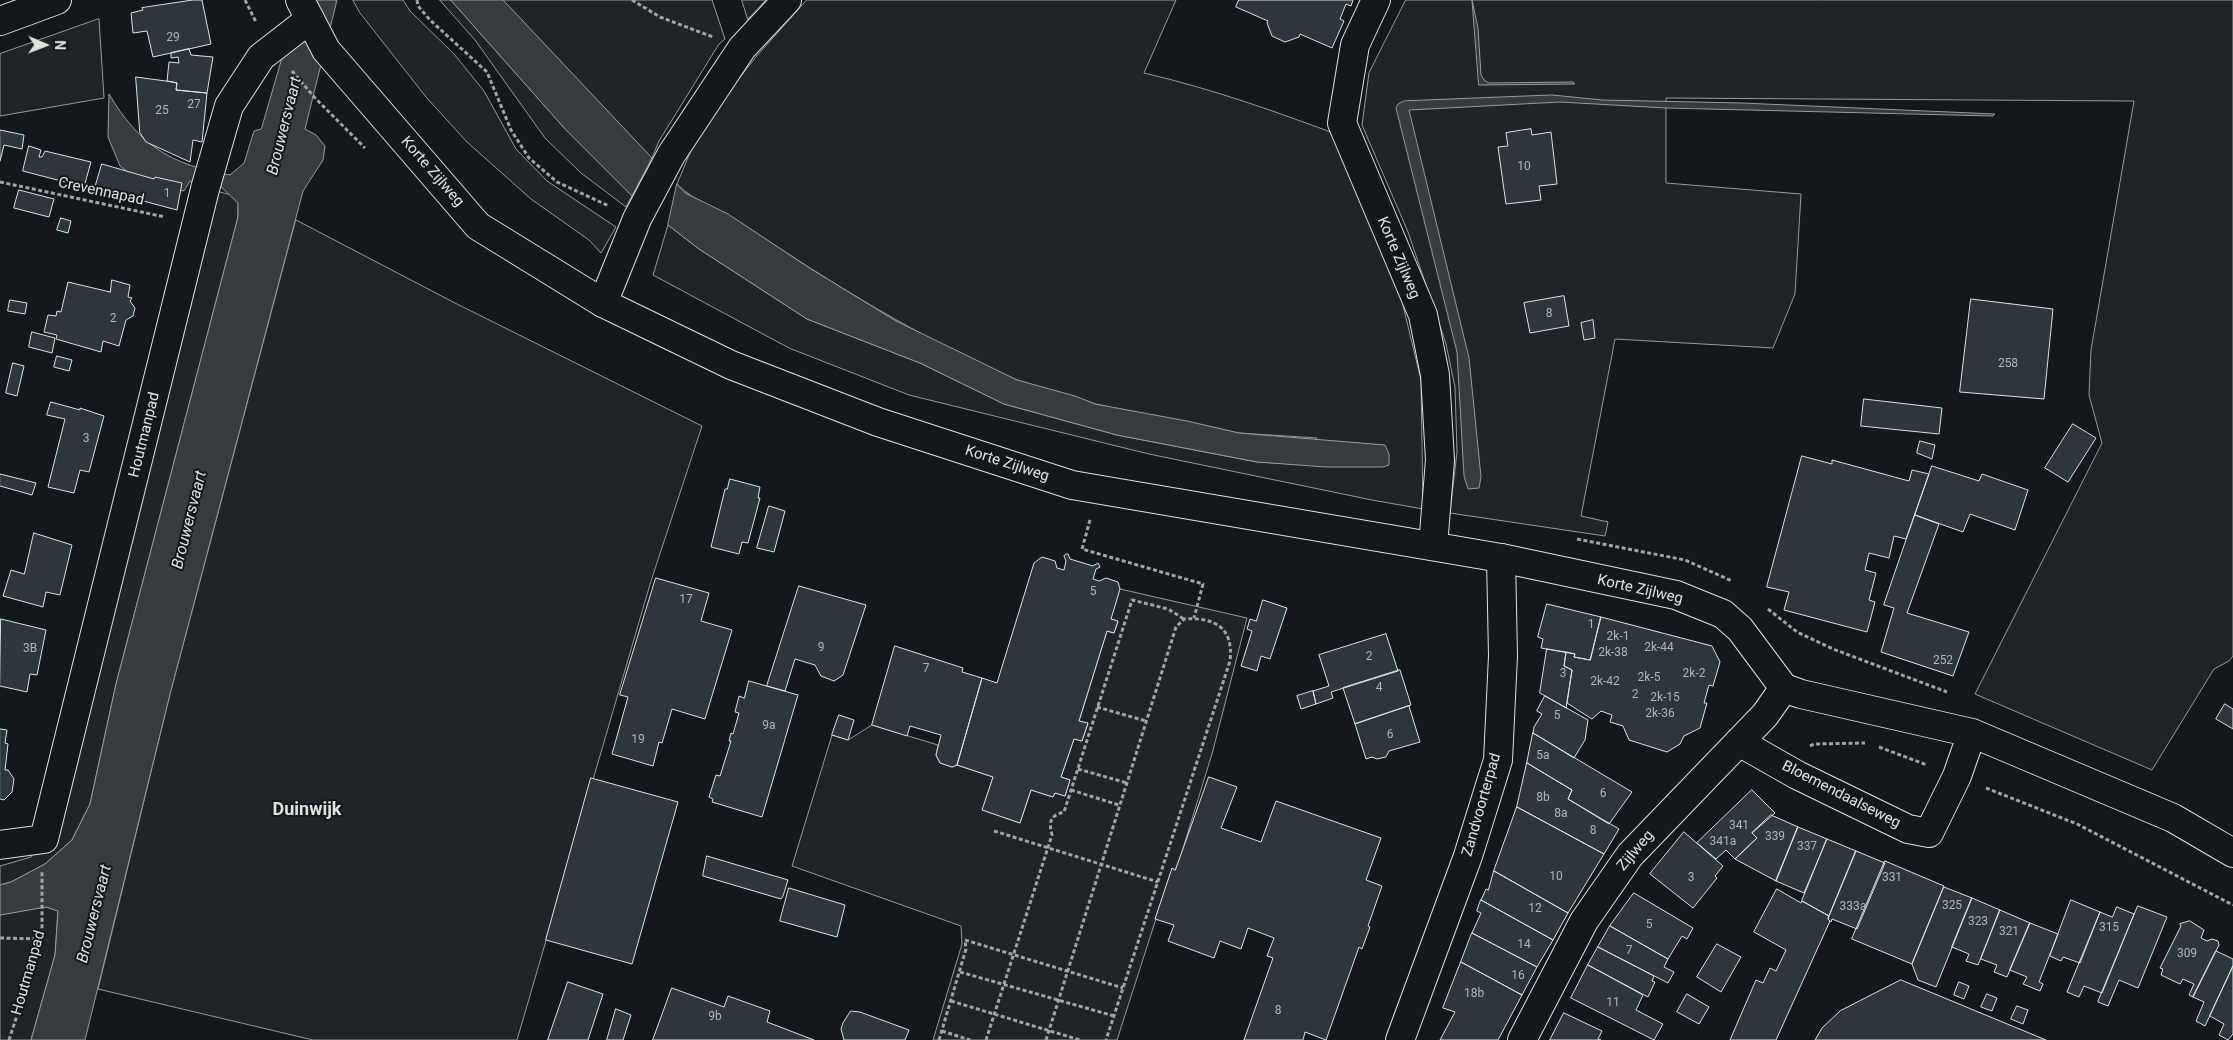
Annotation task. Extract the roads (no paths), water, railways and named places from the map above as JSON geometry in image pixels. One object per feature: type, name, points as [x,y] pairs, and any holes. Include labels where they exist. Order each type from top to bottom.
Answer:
[{"type":"street","points":[[0,21],[57,0]]},
{"type":"street","points":[[603,304],[637,219],[671,155],[742,48],[787,0]]},
{"type":"street","name":"Korte Zijlweg","points":[[1376,0],[1355,45],[1342,123],[1423,315],[1435,375],[1440,460],[1433,546]]},
{"type":"street","name":"Korte Zijlweg","points":[[305,10],[326,50],[478,226],[603,304],[731,365],[878,422],[1072,485],[1501,558],[1676,596],[1723,614],[1740,629],[1784,688]]},
{"type":"street","name":"Houtmanpad","points":[[0,845],[44,839],[228,106],[261,57],[286,37],[305,10]]},
{"type":"street","name":"Zandvoorterpad","points":[[1400,1040],[1468,856],[1498,760],[1503,656],[1501,558]]},
{"type":"street","points":[[1784,688],[1801,694],[1972,733],[2173,818],[2233,852]]},
{"type":"street","name":"Zijlweg","points":[[1522,1040],[1584,921],[1630,855],[1765,715],[1784,688]]},
{"type":"street","name":"Bloemendaalseweg","points":[[1739,742],[1908,829],[1929,833],[1957,776],[1972,733]]},
{"type":"water","name":"Brouwersvaart","points":[[299,0],[337,0],[305,129],[316,135],[325,146],[323,160],[303,191],[170,694],[85,1040],[31,1040],[55,955],[58,911],[46,907],[0,915],[0,885],[11,882],[45,864],[72,840],[90,804],[116,684],[238,217],[238,203],[217,183],[190,181],[184,191],[134,179],[136,178],[120,166],[108,137],[109,94],[132,127],[159,150],[190,165],[230,175],[244,163],[254,131],[261,129]]},
{"type":"water","points":[[451,0],[503,0],[652,158],[632,196],[566,130]]},
{"type":"water","points":[[1472,0],[1478,28],[1481,75],[1484,80],[1489,83],[1573,82],[1575,84],[1479,85]]},
{"type":"water","points":[[1552,95],[1602,100],[1742,103],[1995,114],[1993,116],[1666,108],[1560,102],[1409,110],[1469,358],[1481,477],[1479,488],[1468,489],[1464,476],[1457,352],[1396,108],[1398,104],[1404,101]]},
{"type":"water","points":[[677,184],[685,193],[728,214],[811,269],[896,321],[1017,380],[1075,396],[1095,404],[1239,433],[1385,445],[1389,454],[1389,465],[1383,467],[1326,467],[1257,462],[1117,435],[1004,404],[920,363],[807,319],[699,249],[668,225]]},
{"type":"district","name":"Duinwijk","points":[[307,810]]}]
